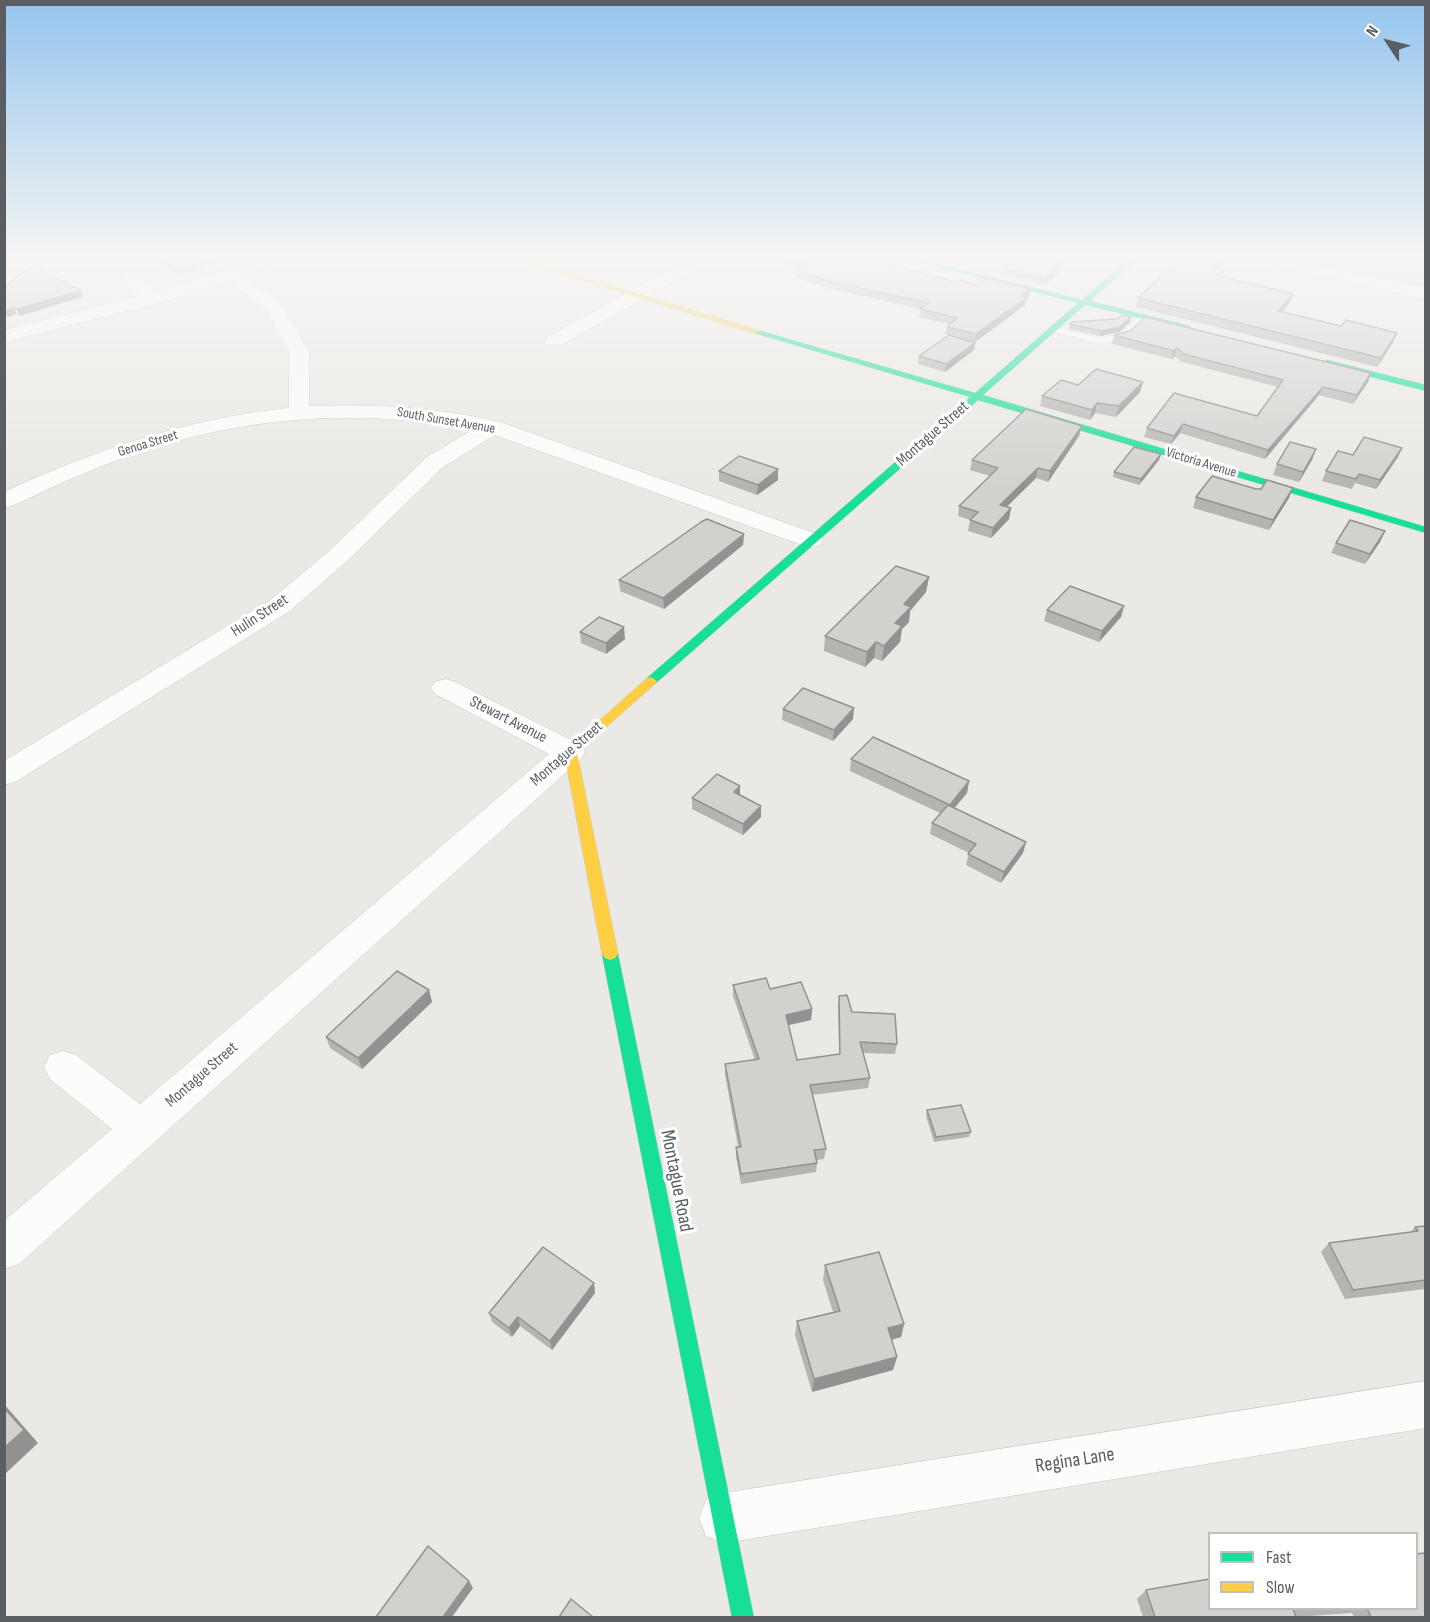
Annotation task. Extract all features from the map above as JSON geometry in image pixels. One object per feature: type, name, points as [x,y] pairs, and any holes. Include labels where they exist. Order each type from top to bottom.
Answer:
[{"type":"street","points":[[290,337],[299,352],[299,412]]},
{"type":"street","points":[[554,341],[562,337]]},
{"type":"street","name":"Victoria Avenue","points":[[776,337],[1425,530]]},
{"type":"street","name":"Montague Street","points":[[4,1249],[1044,337]]},
{"type":"street","points":[[1313,359],[1425,388]]},
{"type":"street","name":"South Sunset Avenue","points":[[299,412],[401,411],[492,427],[811,540]]},
{"type":"street","name":"Genoa Street","points":[[4,501],[74,469],[132,447],[207,427],[299,412]]},
{"type":"street","name":"Hulin Street","points":[[4,775],[281,605],[338,556],[435,462],[492,427]]},
{"type":"street","name":"Stewart Avenue","points":[[445,688],[570,752]]},
{"type":"street","name":"Montague Road","points":[[570,752],[743,1617]]},
{"type":"street","points":[[63,1067],[141,1128]]},
{"type":"street","name":"Regina Lane","points":[[724,1518],[1425,1404]]},
{"type":"lane","points":[[1081,337],[1100,341],[1120,337]]},
{"type":"building","points":[[947,337],[975,343],[946,364],[919,356]]},
{"type":"building","points":[[1120,337],[1224,337],[1371,373],[1357,395],[1323,387],[1268,450],[1183,424],[1174,436],[1147,428],[1174,393],[1257,416],[1283,380],[1184,354],[1177,348],[1174,351]]},
{"type":"building","points":[[1295,337],[1395,337],[1381,358]]},
{"type":"building","points":[[1096,369],[1143,382],[1119,406],[1097,403],[1092,410],[1042,396],[1061,380],[1078,385]]},
{"type":"building","points":[[1026,409],[1082,426],[1050,471],[1038,468],[1000,505],[1011,508],[993,528],[970,520],[978,512],[959,506],[998,468],[972,460]]},
{"type":"building","points":[[1364,437],[1402,448],[1380,480],[1359,474],[1356,479],[1326,471],[1338,451],[1353,455]]},
{"type":"building","points":[[1290,442],[1316,449],[1303,472],[1277,464]]},
{"type":"building","points":[[1134,447],[1161,454],[1141,479],[1114,472]]},
{"type":"building","points":[[739,456],[778,469],[758,485],[719,471]]},
{"type":"building","points":[[1212,476],[1256,489],[1261,489],[1267,480],[1293,488],[1273,520],[1196,497]]},
{"type":"building","points":[[707,519],[744,534],[663,598],[619,580],[701,522]]},
{"type":"building","points":[[1350,520],[1385,531],[1370,554],[1336,543]]},
{"type":"building","points":[[896,566],[929,577],[904,604],[911,607],[895,623],[902,626],[884,646],[876,642],[867,652],[825,636]]},
{"type":"building","points":[[1070,586],[1124,606],[1102,631],[1047,610]]},
{"type":"building","points":[[599,617],[624,627],[606,643],[580,632]]},
{"type":"building","points":[[803,688],[854,708],[834,730],[783,709]]},
{"type":"building","points":[[873,737],[969,781],[950,805],[851,759]]},
{"type":"building","points":[[717,774],[740,786],[734,792],[761,806],[743,824],[692,798]]},
{"type":"building","points":[[948,805],[1026,842],[1004,872],[968,854],[976,844],[932,823]]},
{"type":"building","points":[[397,971],[429,990],[358,1058],[326,1037]]},
{"type":"building","points":[[766,978],[770,989],[801,982],[812,1009],[786,1015],[797,1060],[840,1054],[839,996],[847,995],[852,1012],[895,1014],[897,1044],[860,1042],[870,1078],[810,1085],[826,1149],[814,1150],[817,1163],[741,1174],[736,1147],[741,1147],[725,1064],[759,1059],[733,985]]},
{"type":"building","points":[[961,1105],[971,1132],[936,1137],[927,1110]]},
{"type":"building","points":[[1425,1226],[1425,1280],[1353,1290],[1329,1243],[1418,1231],[1415,1227]]},
{"type":"building","points":[[543,1247],[594,1283],[550,1341],[518,1317],[509,1328],[489,1313]]},
{"type":"building","points":[[879,1252],[904,1324],[888,1328],[897,1357],[814,1379],[797,1321],[840,1311],[825,1265]]},
{"type":"building","points":[[4,1408],[24,1430],[4,1448]]},
{"type":"building","points":[[428,1546],[469,1581],[443,1617],[376,1617]]},
{"type":"building","points":[[1425,1553],[1425,1617],[1371,1617],[1368,1610],[1418,1610],[1418,1554]]},
{"type":"building","points":[[1208,1579],[1208,1610],[1293,1610],[1296,1617],[1155,1617],[1146,1590]]},
{"type":"building","points":[[571,1599],[593,1617],[559,1617]]},
{"type":"traffic: fast","points":[[776,337],[1426,530]]},
{"type":"traffic: fast","points":[[651,681],[1044,337]]},
{"type":"traffic: fast","points":[[1327,363],[1426,388]]},
{"type":"traffic: fast","points":[[610,954],[743,1618]]},
{"type":"traffic: slow","points":[[610,954],[570,752],[651,681]]}]
